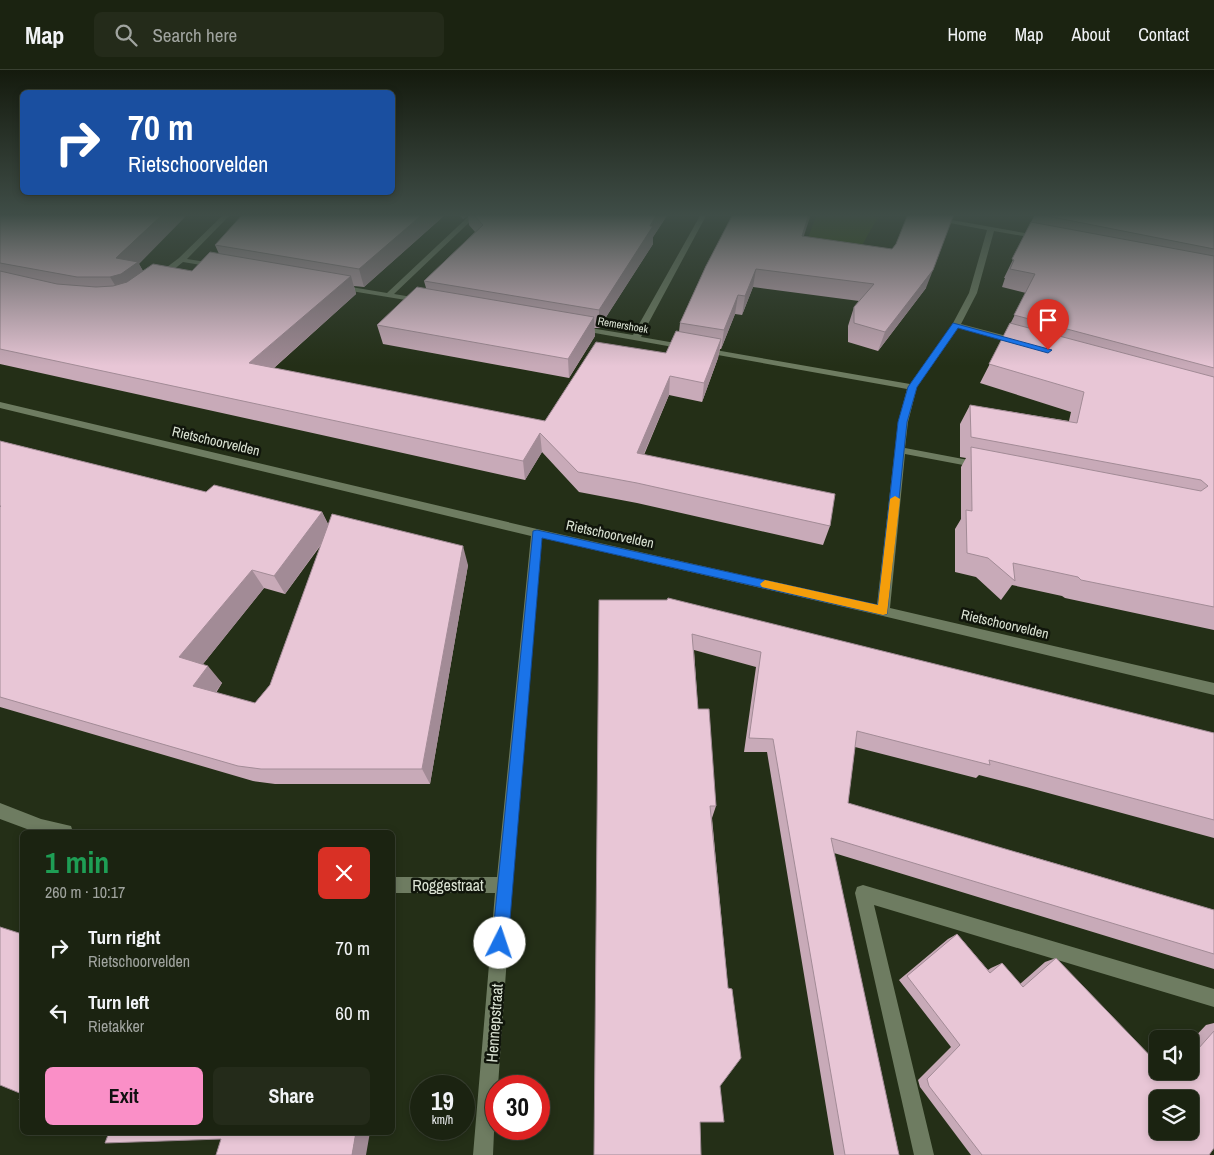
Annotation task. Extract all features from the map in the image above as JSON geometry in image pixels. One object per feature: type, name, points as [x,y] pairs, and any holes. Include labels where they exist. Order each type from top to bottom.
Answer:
[{"type":"street","points":[[150,285],[176,265]]},
{"type":"street","points":[[211,265],[226,267]]},
{"type":"street","points":[[389,295],[422,265]]},
{"type":"street","points":[[635,338],[676,265]]},
{"type":"street","points":[[883,611],[903,422],[912,387],[956,325],[973,293],[981,265]]},
{"type":"street","points":[[331,285],[429,302]]},
{"type":"street","points":[[956,325],[1032,346]]},
{"type":"street","name":"Remershoek","points":[[566,326],[912,387]]},
{"type":"street","name":"Rietschoorvelden","points":[[0,405],[537,533],[883,611],[1214,689]]},
{"type":"street","points":[[900,450],[988,467]]},
{"type":"street","name":"Hennepstraat","points":[[483,1155],[504,885],[537,533]]},
{"type":"street","points":[[0,811],[41,827],[55,830]]},
{"type":"street","name":"Roggestraat","points":[[395,885],[504,885]]},
{"type":"street","points":[[924,1155],[863,893],[1214,998]]},
{"type":"building","points":[[9,265],[134,265],[121,274],[110,277],[77,277]]},
{"type":"building","points":[[152,265],[192,271],[198,265],[284,265],[351,276],[249,363],[545,421],[596,342],[666,353],[676,331],[721,339],[704,383],[670,376],[637,453],[835,494],[830,526],[637,483],[578,472],[540,433],[523,461],[0,349],[0,271],[57,284],[96,287],[113,286],[127,282]]},
{"type":"building","points":[[333,265],[364,265],[359,269]]},
{"type":"building","points":[[441,265],[628,265],[599,310],[424,281]]},
{"type":"building","points":[[935,265],[933,270],[885,332],[854,323],[854,307],[874,284],[756,269],[745,296],[738,295],[724,330],[680,323],[706,266]]},
{"type":"building","points":[[1012,265],[1214,265],[1214,368],[1014,315],[1035,274],[1010,269]]},
{"type":"building","points":[[417,287],[594,317],[568,359],[377,325]]},
{"type":"building","points":[[1010,323],[1214,377],[1214,607],[1081,580],[1078,577],[1013,563],[1015,581],[988,558],[967,553],[966,510],[972,511],[971,447],[1201,491],[1208,486],[1201,480],[971,437],[970,405],[1077,423],[1084,392],[989,364]]},
{"type":"building","points":[[0,441],[206,492],[214,485],[322,512],[274,576],[252,570],[179,657],[208,666],[193,686],[255,703],[270,685],[332,514],[463,546],[422,769],[261,769],[238,766],[0,697]]},
{"type":"building","points":[[668,598],[1214,733],[1214,820],[989,760],[990,765],[857,731],[848,803],[1214,910],[1214,954],[831,838],[899,1155],[845,1155],[773,739],[749,738],[761,652],[692,634],[698,709],[709,709],[716,806],[710,806],[728,988],[732,989],[741,1058],[720,1086],[724,1122],[700,1122],[701,1155],[594,1155],[599,600],[667,600]]},
{"type":"building","points":[[0,927],[20,933],[20,1093],[0,1085]]},
{"type":"building","points":[[957,934],[990,973],[1002,963],[1023,987],[1056,958],[1149,1055],[1149,1080],[1199,1080],[1199,1048],[1214,1031],[1214,1148],[1209,1155],[982,1155],[929,1086],[927,1079],[960,1045],[907,976]]},
{"type":"building","points":[[108,1135],[355,1135],[352,1155],[216,1155],[221,1139],[105,1143]]},
{"type":"slow traffic","points":[[765,584],[883,611],[895,499]]},
{"type":"route","points":[[500,943],[537,533],[883,611],[903,422],[912,387],[956,325],[1048,350]]}]
